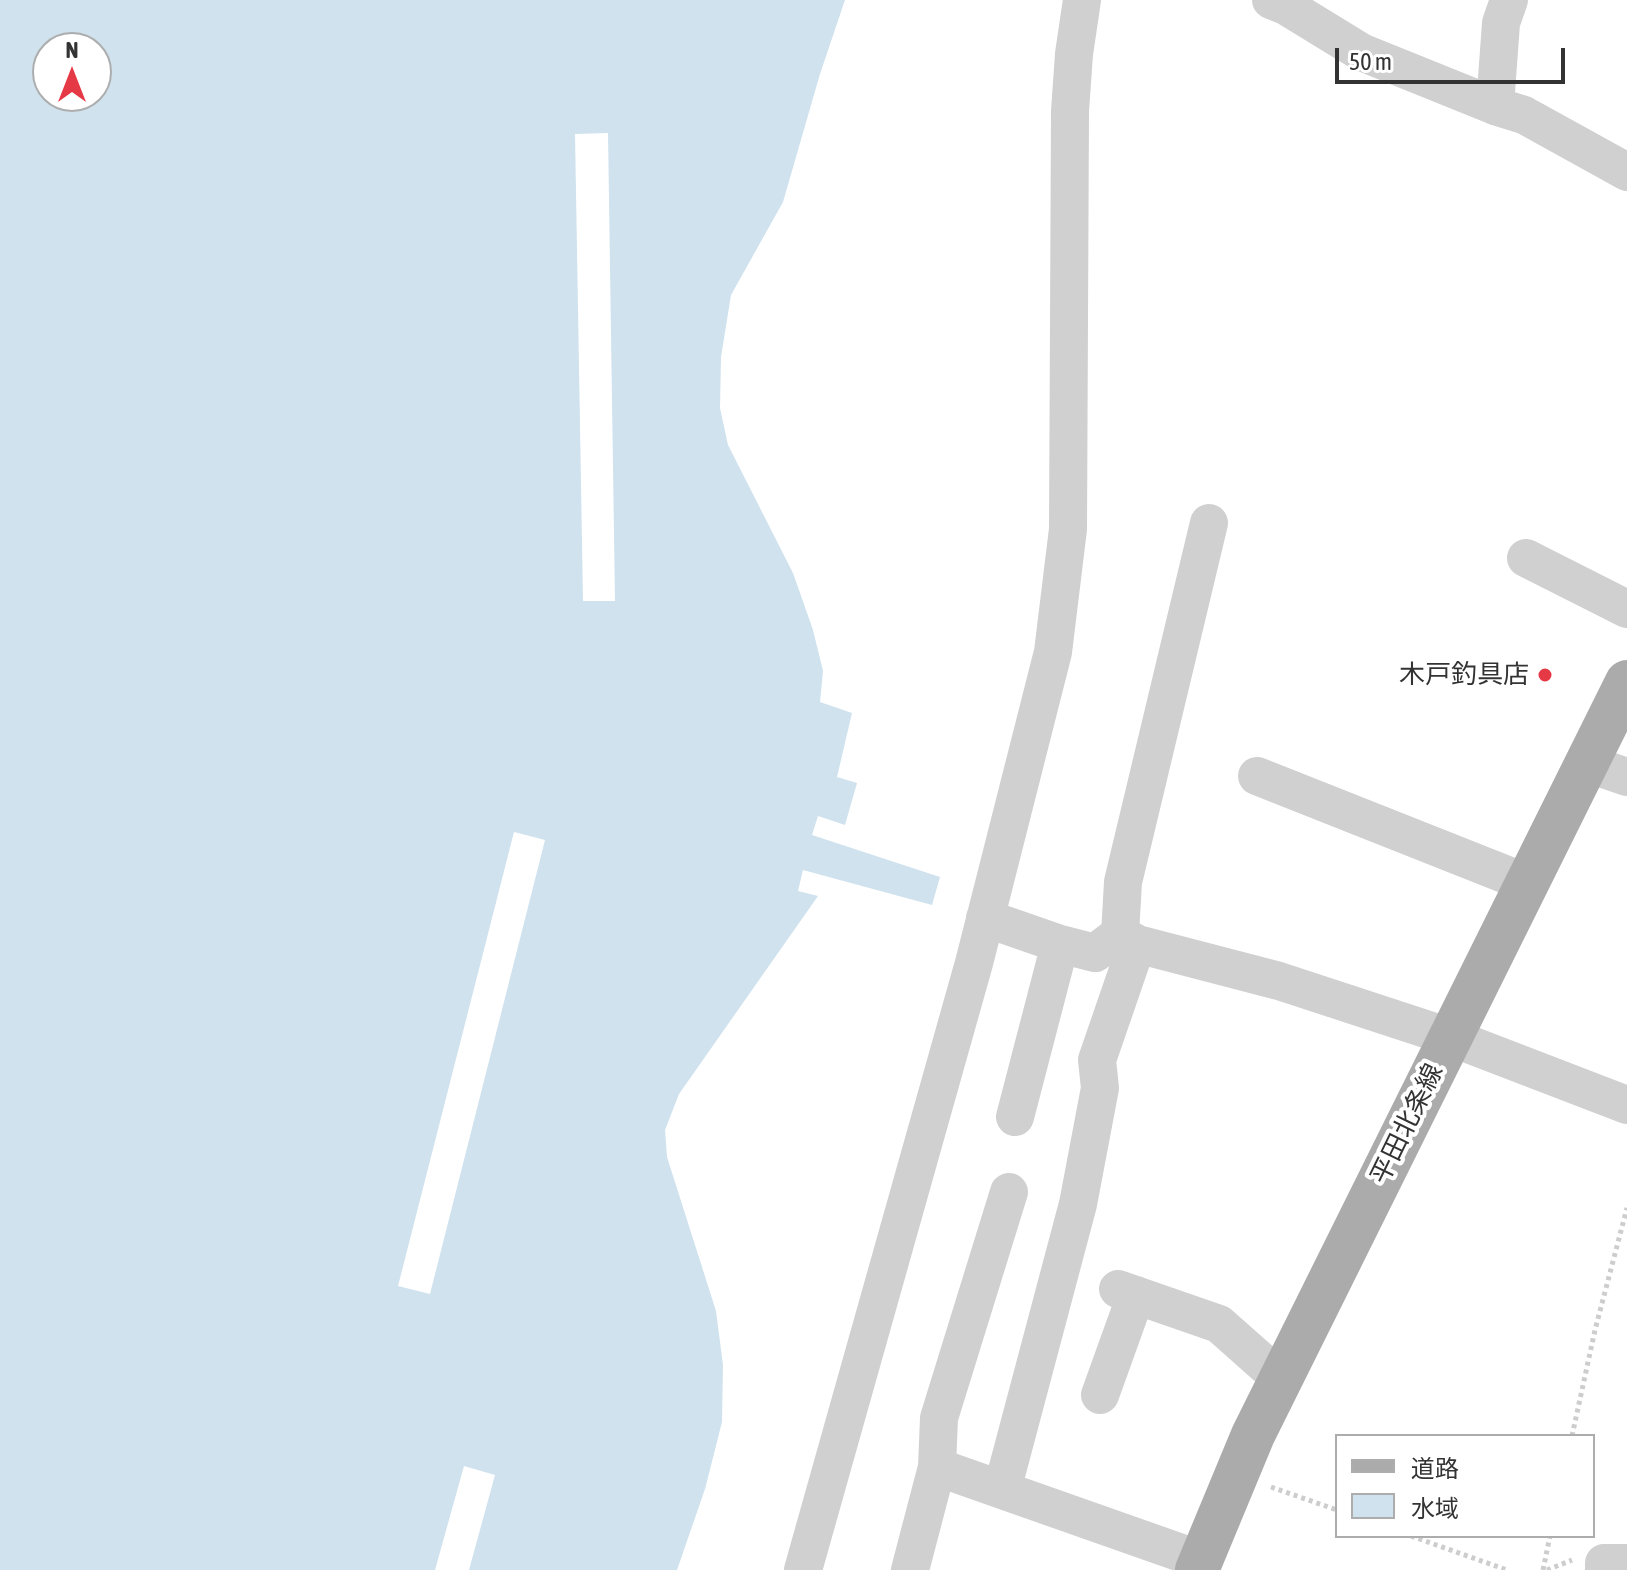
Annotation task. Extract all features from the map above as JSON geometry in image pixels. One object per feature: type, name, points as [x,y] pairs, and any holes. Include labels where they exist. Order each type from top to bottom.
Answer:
[{"type":"main road","name":"平田北条線","points":[[1199,1565],[1281,1379],[1627,682]]},
{"type":"street","points":[[803,1570],[985,918],[1053,652],[1067,545],[1070,111],[1082,0]]},
{"type":"street","points":[[1271,0],[1361,52],[1524,115],[1627,172]]},
{"type":"street","points":[[1495,106],[1501,23],[1509,0]]},
{"type":"street","points":[[1002,1490],[1078,1204],[1100,1088],[1097,1060],[1128,939],[1123,882],[1209,523]]},
{"type":"street","points":[[1526,558],[1627,609]]},
{"type":"street","points":[[1586,763],[1627,777]]},
{"type":"street","points":[[1257,776],[1527,883]]},
{"type":"street","points":[[985,918],[1095,953],[1128,939],[1279,981],[1450,1037],[1627,1105]]},
{"type":"street","points":[[1015,1117],[1060,944]]},
{"type":"street","points":[[910,1570],[937,1467],[939,1418],[1009,1192]]},
{"type":"street","points":[[1115,1380],[1127,1292],[1219,1324],[1281,1379]]},
{"type":"street","points":[[937,1467],[1199,1565]]},
{"type":"street","points":[[1604,1570],[1604,1563],[1627,1563]]},
{"type":"path","points":[[1572,1434],[1595,1330],[1627,1208]]},
{"type":"path","points":[[1237,1475],[1335,1509]]},
{"type":"path","points":[[1417,1538],[1507,1570]]},
{"type":"path","points":[[1543,1570],[1550,1538]]},
{"type":"water","points":[[0,0],[845,0],[783,202],[731,295],[721,357],[720,408],[728,445],[793,573],[813,630],[823,671],[820,702],[852,713],[837,777],[857,783],[845,825],[818,816],[812,835],[940,877],[932,905],[803,870],[798,891],[818,896],[679,1094],[665,1130],[667,1157],[716,1311],[723,1365],[722,1422],[705,1489],[677,1570],[0,1570]]},
{"type":"pier","points":[[608,133],[615,601],[583,601],[575,134]]},
{"type":"pier","points":[[514,832],[545,840],[430,1294],[398,1286]]},
{"type":"pier","points":[[464,1466],[495,1475],[469,1570],[435,1570]]},
{"type":"place","name":"木戸釣具店","points":[[1545,675]]}]
